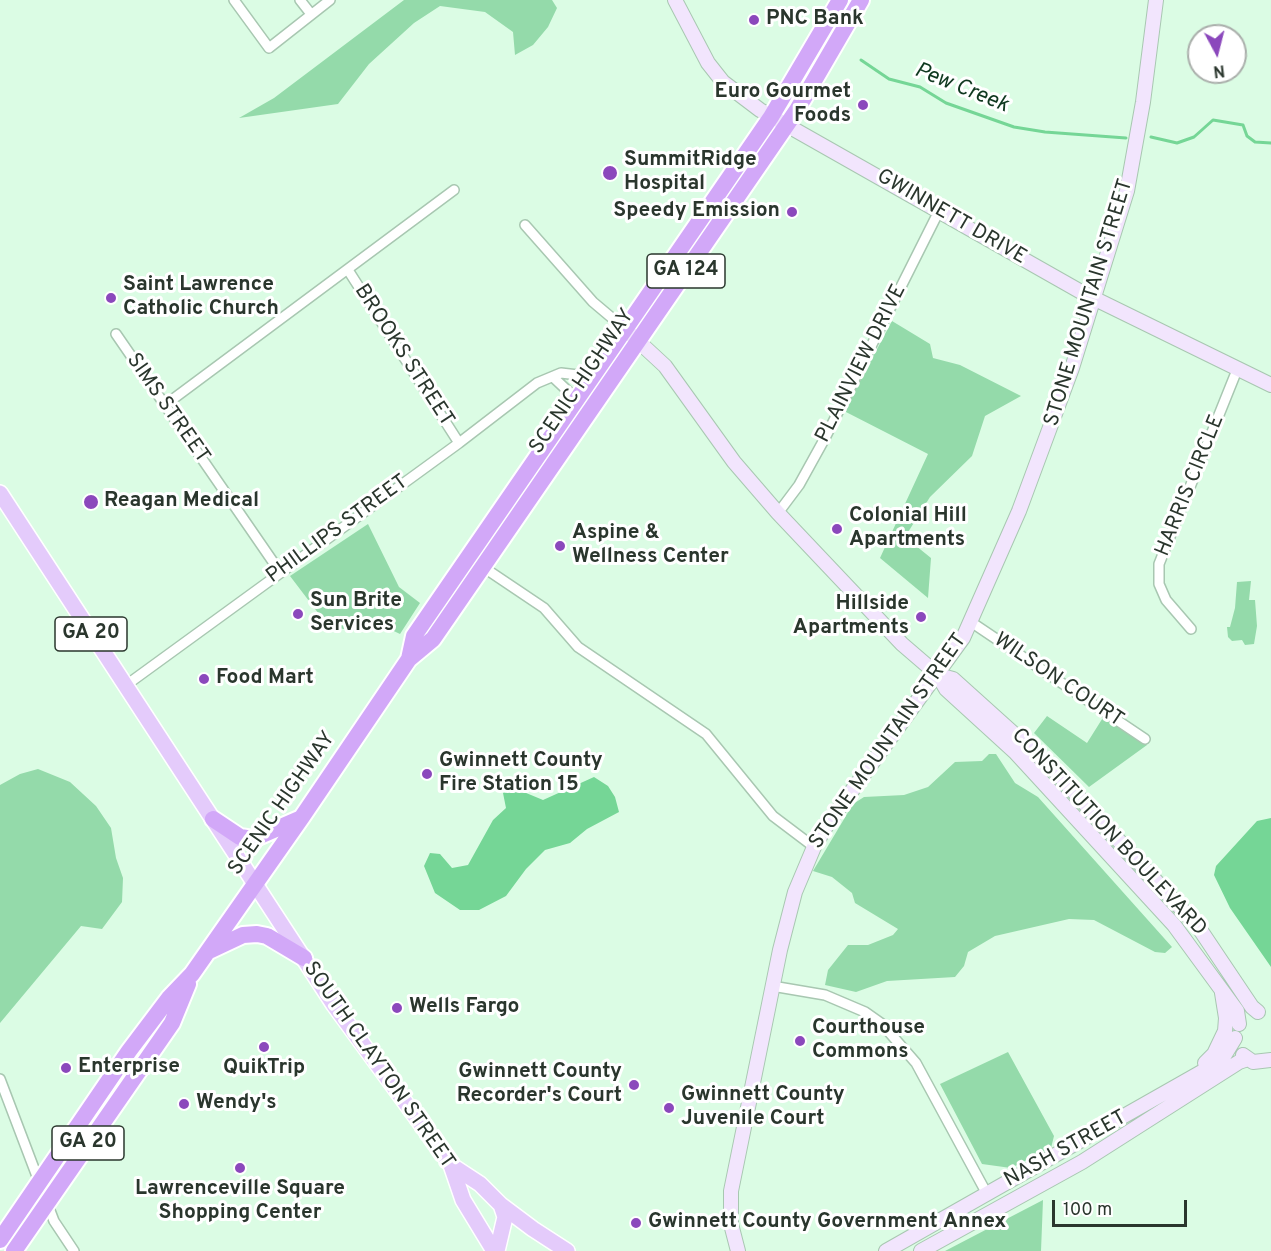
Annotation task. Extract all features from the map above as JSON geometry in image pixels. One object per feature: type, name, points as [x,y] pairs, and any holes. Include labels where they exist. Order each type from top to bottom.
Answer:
[{"type":"highway","name":"SCENIC HIGHWAY","points":[[0,1240],[129,1052],[169,998],[192,974],[302,818],[409,659],[433,639],[638,340],[779,121],[840,0]]},
{"type":"highway","name":"SCENIC HIGHWAY","points":[[409,659],[414,636],[468,557],[625,329],[779,121],[824,67],[861,0]]},
{"type":"highway","points":[[468,557],[483,567]]},
{"type":"highway","points":[[213,819],[240,837],[253,839],[302,818]]},
{"type":"highway","points":[[208,951],[243,935],[257,934],[267,936],[304,958]]},
{"type":"highway","name":"SCENIC HIGHWAY","points":[[14,1251],[172,1023],[192,974]]},
{"type":"main road","name":"GA 20","points":[[0,493],[255,884]]},
{"type":"main road","name":"SOUTH CLAYTON STREET","points":[[255,884],[378,1068],[451,1165],[463,1200],[496,1251]]},
{"type":"main road","points":[[451,1165],[480,1184],[501,1205],[567,1251]]},
{"type":"main road","points":[[496,1251],[505,1217],[501,1205]]},
{"type":"street","points":[[234,0],[269,48],[330,0]]},
{"type":"street","points":[[300,0],[311,14]]},
{"type":"street","name":"GWINNETT DRIVE","points":[[675,0],[708,63],[734,91],[779,121],[1095,299],[1271,385]]},
{"type":"street","name":"STONE MOUNTAIN STREET","points":[[738,1251],[731,1224],[730,1191],[772,986],[795,892],[814,847],[860,778],[938,675],[971,622],[1041,455],[1095,299],[1127,191],[1135,153],[1156,0]]},
{"type":"street","points":[[165,405],[454,190]]},
{"type":"street","name":"PLAINVIEW DRIVE","points":[[778,513],[799,485],[825,438],[939,211]]},
{"type":"street","name":"CONSTITUTION BOULEVARD","points":[[525,225],[593,302],[638,340],[680,384],[734,462],[778,513],[897,639],[938,675],[946,689],[1008,745],[1174,925],[1237,1011],[1239,1024]]},
{"type":"street","name":"BROOKS STREET","points":[[348,270],[459,443]]},
{"type":"street","name":"SIMS STREET","points":[[116,334],[280,572]]},
{"type":"street","name":"PHILLIPS STREET","points":[[125,686],[459,443],[537,383],[554,378],[561,373],[578,375],[598,368]]},
{"type":"street","name":"HARRIS CIRCLE","points":[[1191,629],[1166,600],[1159,584],[1159,564],[1237,370]]},
{"type":"street","points":[[554,378],[570,393],[571,408]]},
{"type":"street","points":[[483,567],[544,608],[578,647],[706,734],[773,816],[814,847]]},
{"type":"street","name":"WILSON COURT","points":[[971,622],[1145,739]]},
{"type":"street","name":"CONSTITUTION BOULEVARD","points":[[938,675],[953,679],[1054,770],[1199,928],[1252,1007],[1265,1013]]},
{"type":"street","points":[[772,986],[825,995],[865,1012],[882,1024],[916,1063],[987,1194]]},
{"type":"street","points":[[1196,1074],[1215,1054],[1225,1031],[1226,1018],[1221,988]]},
{"type":"street","points":[[1265,1013],[1244,1018],[1239,1024],[1235,1038],[1241,1054],[1248,1059],[1269,1064]]},
{"type":"street","name":"NASH STREET","points":[[886,1251],[1152,1102],[1224,1056],[1235,1038]]},
{"type":"street","name":"NASH STREET","points":[[921,1251],[1082,1162],[1232,1066],[1248,1059]]},
{"type":"street","points":[[0,1079],[4,1106],[57,1225],[74,1251]]},
{"type":"shaded area","points":[[404,0],[552,0],[557,8],[548,27],[533,45],[515,55],[513,32],[485,12],[440,6],[414,23],[369,64],[338,104],[239,118],[274,98]]},
{"type":"shaded area","points":[[892,321],[930,344],[933,358],[960,365],[1021,396],[985,416],[972,456],[930,497],[905,537],[931,558],[928,598],[880,558],[928,454],[844,411]]},
{"type":"shaded area","points":[[368,524],[399,587],[420,603],[400,634],[375,622],[344,629],[328,626],[290,576]]},
{"type":"shaded area","points":[[1251,581],[1249,600],[1255,600],[1257,626],[1254,644],[1245,645],[1242,640],[1232,641],[1228,637],[1227,627],[1230,627],[1235,608],[1237,582]]},
{"type":"shaded area","points":[[1047,716],[1087,743],[1104,716],[1147,745],[1089,787],[1034,733]]},
{"type":"shaded area","points":[[989,754],[996,754],[1015,783],[1038,797],[1172,947],[1165,953],[1155,952],[1094,920],[1069,919],[995,936],[968,952],[964,966],[955,977],[887,981],[856,992],[825,985],[828,970],[848,945],[868,945],[893,935],[898,929],[855,903],[852,893],[832,877],[813,871],[853,804],[864,797],[904,795],[928,787],[955,762],[982,761]]},
{"type":"shaded area","points":[[38,769],[70,782],[96,806],[111,828],[116,858],[123,878],[122,902],[102,929],[81,926],[0,1023],[0,785],[20,774]]},
{"type":"shaded area","points":[[594,777],[608,786],[615,797],[619,812],[587,829],[570,843],[545,850],[526,869],[506,896],[479,910],[460,910],[435,893],[424,866],[430,853],[440,854],[452,868],[468,865],[493,820],[506,808],[503,793],[519,790],[543,800]]},
{"type":"shaded area","points":[[1271,818],[1271,967],[1230,908],[1214,875],[1216,866],[1257,821]]},
{"type":"shaded area","points":[[1008,1052],[1054,1136],[1051,1148],[1011,1168],[982,1164],[940,1084]]},
{"type":"shaded area","points":[[1043,1200],[1041,1251],[945,1251]]},
{"type":"waterway","name":"Pew Creek","points":[[861,60],[889,79],[920,87],[946,103],[1014,127],[1045,132],[1126,138]]},
{"type":"waterway","name":"Pew Creek","points":[[1151,137],[1177,143],[1194,137],[1213,120],[1243,125],[1247,136],[1255,142],[1271,143]]},
{"type":"place","name":"PNC Bank","points":[[754,20]]},
{"type":"place","name":"Euro Gourmet Foods","points":[[863,105]]},
{"type":"place","name":"SummitRidge Hospital","points":[[610,173]]},
{"type":"place","name":"Speedy Emission","points":[[792,212]]},
{"type":"place","name":"Saint Lawrence Catholic Church","points":[[111,298]]},
{"type":"place","name":"Reagan Medical","points":[[91,502]]},
{"type":"place","name":"Colonial Hill Apartments","points":[[837,529]]},
{"type":"place","name":"Aspine & Wellness Center","points":[[560,546]]},
{"type":"place","name":"Sun Brite Services","points":[[298,614]]},
{"type":"place","name":"Hillside Apartments","points":[[921,617]]},
{"type":"place","name":"Food Mart","points":[[204,679]]},
{"type":"place","name":"Gwinnett County Fire Station 15","points":[[427,774]]},
{"type":"place","name":"Wells Fargo","points":[[397,1008]]},
{"type":"place","name":"Courthouse Commons","points":[[800,1041]]},
{"type":"place","name":"QuikTrip","points":[[264,1047]]},
{"type":"place","name":"Enterprise","points":[[66,1068]]},
{"type":"place","name":"Gwinnett County Recorder's Court","points":[[634,1085]]},
{"type":"place","name":"Wendy's","points":[[184,1104]]},
{"type":"place","name":"Gwinnett County Juvenile Court","points":[[669,1108]]},
{"type":"place","name":"Lawrenceville Square Shopping Center","points":[[240,1168]]},
{"type":"place","name":"Gwinnett County Government Annex","points":[[636,1223]]}]
